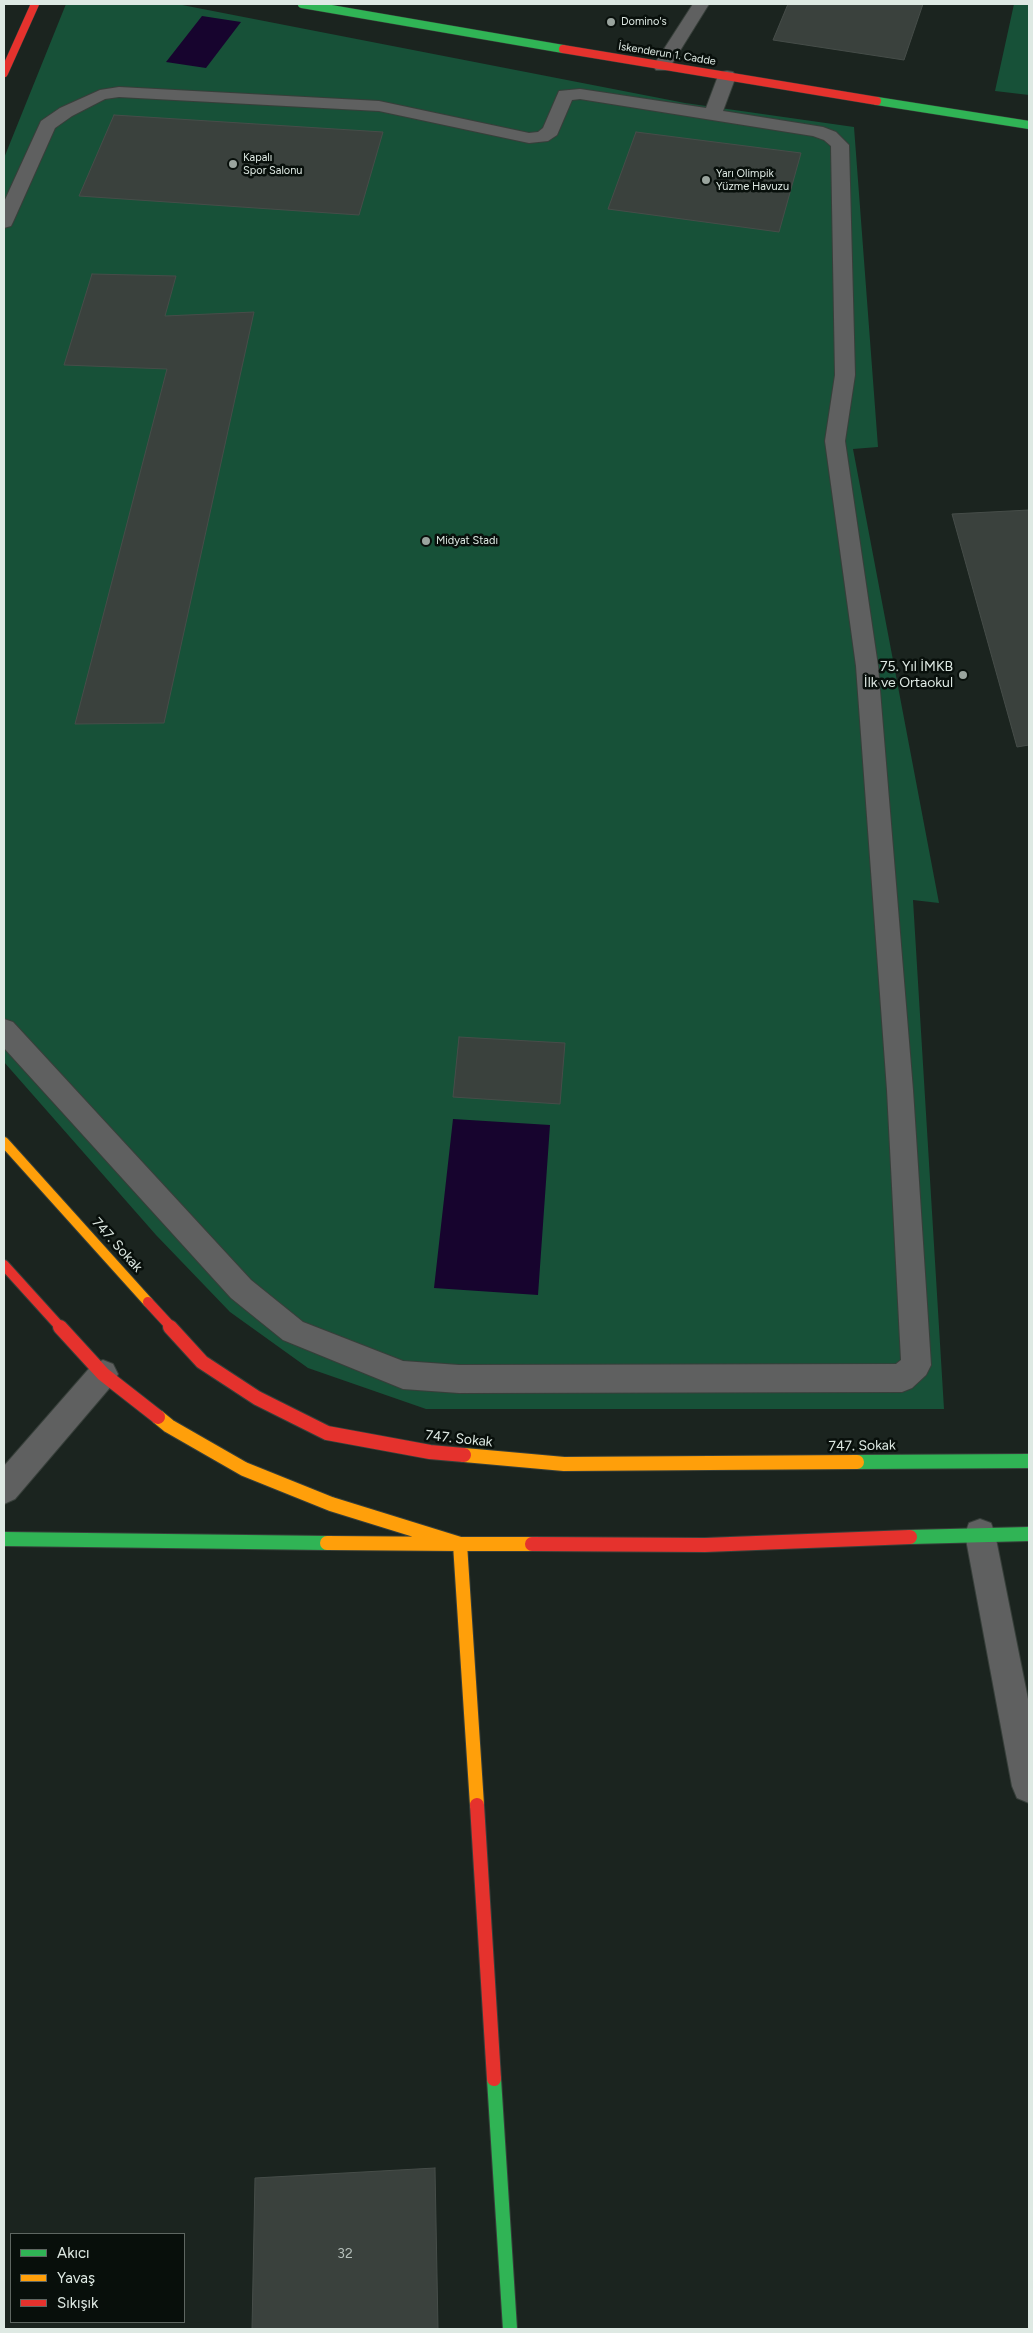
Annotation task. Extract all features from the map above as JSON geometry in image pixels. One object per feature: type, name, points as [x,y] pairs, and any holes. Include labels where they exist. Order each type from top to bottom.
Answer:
[{"type":"street","points":[[4,73],[35,4]]},
{"type":"street","name":"İskenderun 1. Cadde","points":[[302,4],[662,66],[1029,125]]},
{"type":"street","points":[[662,66],[701,4]]},
{"type":"street","points":[[713,114],[726,76]]},
{"type":"street","points":[[4,222],[47,125],[66,112],[100,95],[119,92],[379,106],[529,138],[542,137],[551,131],[566,95],[580,94],[817,131],[830,136],[840,145],[845,375],[834,441],[867,666],[900,1090],[916,1365],[902,1378],[459,1379],[403,1375],[293,1331],[241,1289],[4,1030]]},
{"type":"street","name":"747. Sokak","points":[[4,1142],[202,1362],[257,1398],[327,1433],[430,1452],[564,1464],[1029,1461]]},
{"type":"street","points":[[4,1265],[103,1374],[169,1426],[244,1469],[331,1504],[460,1544]]},
{"type":"street","points":[[4,1489],[103,1374]]},
{"type":"street","points":[[980,1534],[1029,1786]]},
{"type":"street","points":[[4,1539],[705,1545],[980,1534],[1029,1534]]},
{"type":"street","points":[[460,1544],[510,2329]]},
{"type":"green space","points":[[66,4],[177,4],[685,103],[854,127],[878,447],[853,449],[939,903],[913,900],[944,1409],[426,1409],[308,1368],[230,1312],[156,1235],[4,1062],[4,158]]},
{"type":"green space","points":[[1014,4],[1029,4],[1029,95],[995,91]]},
{"type":"shaded area","points":[[202,16],[241,22],[206,68],[166,62]]},
{"type":"shaded area","points":[[453,1119],[550,1125],[538,1295],[434,1288]]},
{"type":"building","points":[[788,4],[923,4],[904,60],[773,40]]},
{"type":"building","name":"Kapalı Spor Salonu","points":[[114,115],[383,132],[359,215],[79,196]]},
{"type":"building","name":"Yarı Olimpik Yüzme Havuzu","points":[[636,132],[801,153],[779,232],[608,209]]},
{"type":"building","points":[[92,274],[176,276],[165,316],[254,312],[164,723],[75,724],[167,369],[64,365]]},
{"type":"building","points":[[1029,510],[1029,745],[1017,747],[952,514]]},
{"type":"building","points":[[459,1037],[565,1043],[560,1104],[453,1097]]},
{"type":"building","points":[[435,2168],[438,2329],[252,2329],[255,2178]]},
{"type":"traffic: fast","points":[[302,4],[563,49]]},
{"type":"traffic: fast","points":[[877,101],[1029,125]]},
{"type":"traffic: fast","points":[[857,1462],[1029,1461]]},
{"type":"traffic: fast","points":[[910,1537],[1029,1534]]},
{"type":"traffic: fast","points":[[4,1539],[327,1543]]},
{"type":"traffic: fast","points":[[494,2079],[510,2329]]},
{"type":"traffic: slow","points":[[4,1142],[148,1302]]},
{"type":"traffic: slow","points":[[158,1417],[169,1426],[244,1469],[331,1504],[460,1544],[532,1544]]},
{"type":"traffic: slow","points":[[464,1455],[564,1464],[857,1462]]},
{"type":"traffic: slow","points":[[327,1543],[460,1544],[477,1805]]},
{"type":"traffic: jam","points":[[4,73],[35,4]]},
{"type":"traffic: jam","points":[[563,49],[877,101]]},
{"type":"traffic: jam","points":[[4,1265],[103,1374],[158,1417]]},
{"type":"traffic: jam","points":[[148,1302],[202,1362],[257,1398],[327,1433],[430,1452],[464,1455]]},
{"type":"traffic: jam","points":[[532,1544],[705,1545],[910,1537]]},
{"type":"traffic: jam","points":[[477,1805],[494,2079]]},
{"type":"place","name":"Domino's","points":[[611,22]]},
{"type":"place","name":"Kapalı Spor Salonu","points":[[233,164]]},
{"type":"place","name":"Yarı Olimpik Yüzme Havuzu","points":[[706,180]]},
{"type":"place","name":"Midyat Stadı","points":[[426,541]]},
{"type":"place","name":"75. Yıl İMKB İlk ve Ortaokul","points":[[963,675]]}]
